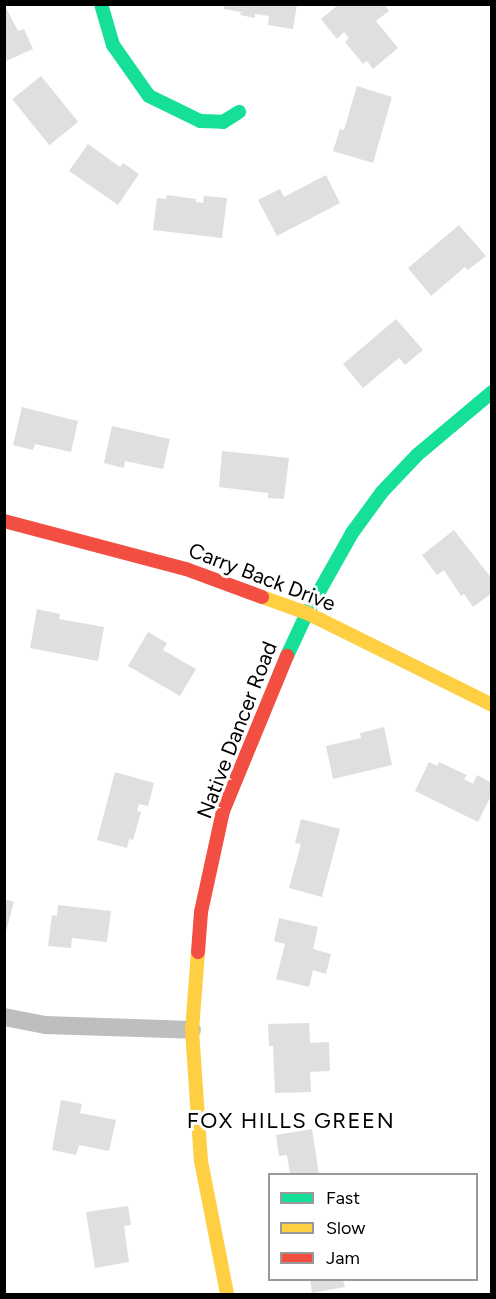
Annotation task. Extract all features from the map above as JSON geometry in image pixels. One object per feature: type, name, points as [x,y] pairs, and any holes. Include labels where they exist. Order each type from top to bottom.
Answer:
[{"type":"street","points":[[101,4],[113,45],[148,96],[200,121],[223,122],[239,112]]},
{"type":"street","name":"Native Dancer Road","points":[[227,1294],[201,1161],[192,1030],[201,912],[223,811],[270,692],[307,613],[352,533],[382,492],[417,455],[492,392]]},
{"type":"street","name":"Carry Back Drive","points":[[4,521],[186,569],[307,613],[492,705]]},
{"type":"street","points":[[4,1017],[45,1025],[192,1030]]},
{"type":"building","points":[[4,4],[18,31],[24,29],[33,49],[4,62]]},
{"type":"building","points":[[224,4],[297,4],[293,29],[268,25],[269,16],[255,14],[255,18],[240,15],[241,12],[224,9]]},
{"type":"building","points":[[339,4],[384,4],[389,11],[376,21],[398,48],[373,69],[367,61],[363,64],[345,42],[349,38],[344,32],[337,39],[321,19]]},
{"type":"building","points":[[41,76],[78,122],[49,145],[12,99]]},
{"type":"building","points":[[357,86],[392,97],[373,163],[333,151],[340,129],[344,130]]},
{"type":"building","points":[[88,144],[120,167],[123,163],[139,174],[118,205],[69,171]]},
{"type":"building","points":[[326,175],[340,203],[277,236],[258,200],[280,189],[284,197]]},
{"type":"building","points":[[167,195],[196,199],[196,202],[203,203],[204,196],[227,198],[222,238],[153,230],[157,198],[166,199]]},
{"type":"building","points":[[459,225],[486,256],[468,270],[465,267],[431,296],[408,268]]},
{"type":"building","points":[[396,319],[423,350],[405,365],[399,358],[363,388],[343,364]]},
{"type":"building","points":[[22,407],[78,421],[71,452],[35,444],[33,450],[13,445]]},
{"type":"building","points":[[112,426],[170,439],[163,469],[125,461],[124,468],[104,463]]},
{"type":"building","points":[[222,451],[289,458],[284,499],[268,498],[268,493],[219,487]]},
{"type":"building","points":[[454,530],[492,579],[492,593],[473,607],[464,594],[461,596],[444,570],[437,575],[422,555]]},
{"type":"building","points":[[37,609],[60,614],[59,619],[104,627],[98,661],[30,648]]},
{"type":"building","points":[[148,632],[167,643],[163,650],[196,669],[180,696],[128,666]]},
{"type":"building","points":[[384,727],[392,765],[333,779],[326,746],[361,738],[360,733]]},
{"type":"building","points":[[429,762],[437,766],[439,762],[467,775],[464,779],[473,784],[477,775],[492,783],[492,794],[478,822],[415,791]]},
{"type":"building","points":[[115,772],[154,783],[148,806],[139,804],[137,811],[141,812],[133,840],[129,839],[127,848],[97,840]]},
{"type":"building","points":[[301,819],[340,829],[322,897],[289,888],[301,844],[295,843]]},
{"type":"building","points":[[4,899],[14,902],[5,935],[4,934]]},
{"type":"building","points":[[58,905],[111,911],[107,942],[72,938],[71,948],[48,946],[52,915],[57,916]]},
{"type":"building","points":[[279,918],[318,927],[313,949],[331,954],[326,974],[313,970],[309,987],[276,979],[285,944],[274,941]]},
{"type":"building","points":[[309,1023],[310,1043],[329,1042],[330,1071],[310,1072],[311,1092],[275,1093],[273,1046],[269,1046],[268,1024]]},
{"type":"building","points":[[61,1100],[82,1104],[80,1113],[116,1120],[109,1151],[79,1145],[76,1155],[52,1150]]},
{"type":"building","points":[[312,1129],[319,1173],[290,1173],[287,1155],[279,1156],[276,1135]]},
{"type":"building","points":[[128,1206],[131,1225],[124,1226],[129,1262],[95,1268],[86,1212]]},
{"type":"building","points":[[310,1281],[343,1281],[345,1287],[312,1293]]},
{"type":"traffic: fast","points":[[101,4],[113,45],[149,96],[200,121],[223,122],[239,112]]},
{"type":"traffic: fast","points":[[287,656],[307,613],[352,533],[382,492],[417,455],[492,392]]},
{"type":"traffic: slow","points":[[262,597],[307,613],[492,705]]},
{"type":"traffic: slow","points":[[198,952],[192,1030],[201,1161],[227,1294]]},
{"type":"traffic: jam","points":[[4,521],[186,569],[262,597]]},
{"type":"traffic: jam","points":[[198,952],[201,912],[223,811],[287,656]]},
{"type":"district","name":"FOX HILLS GREEN","points":[[291,1121]]}]
